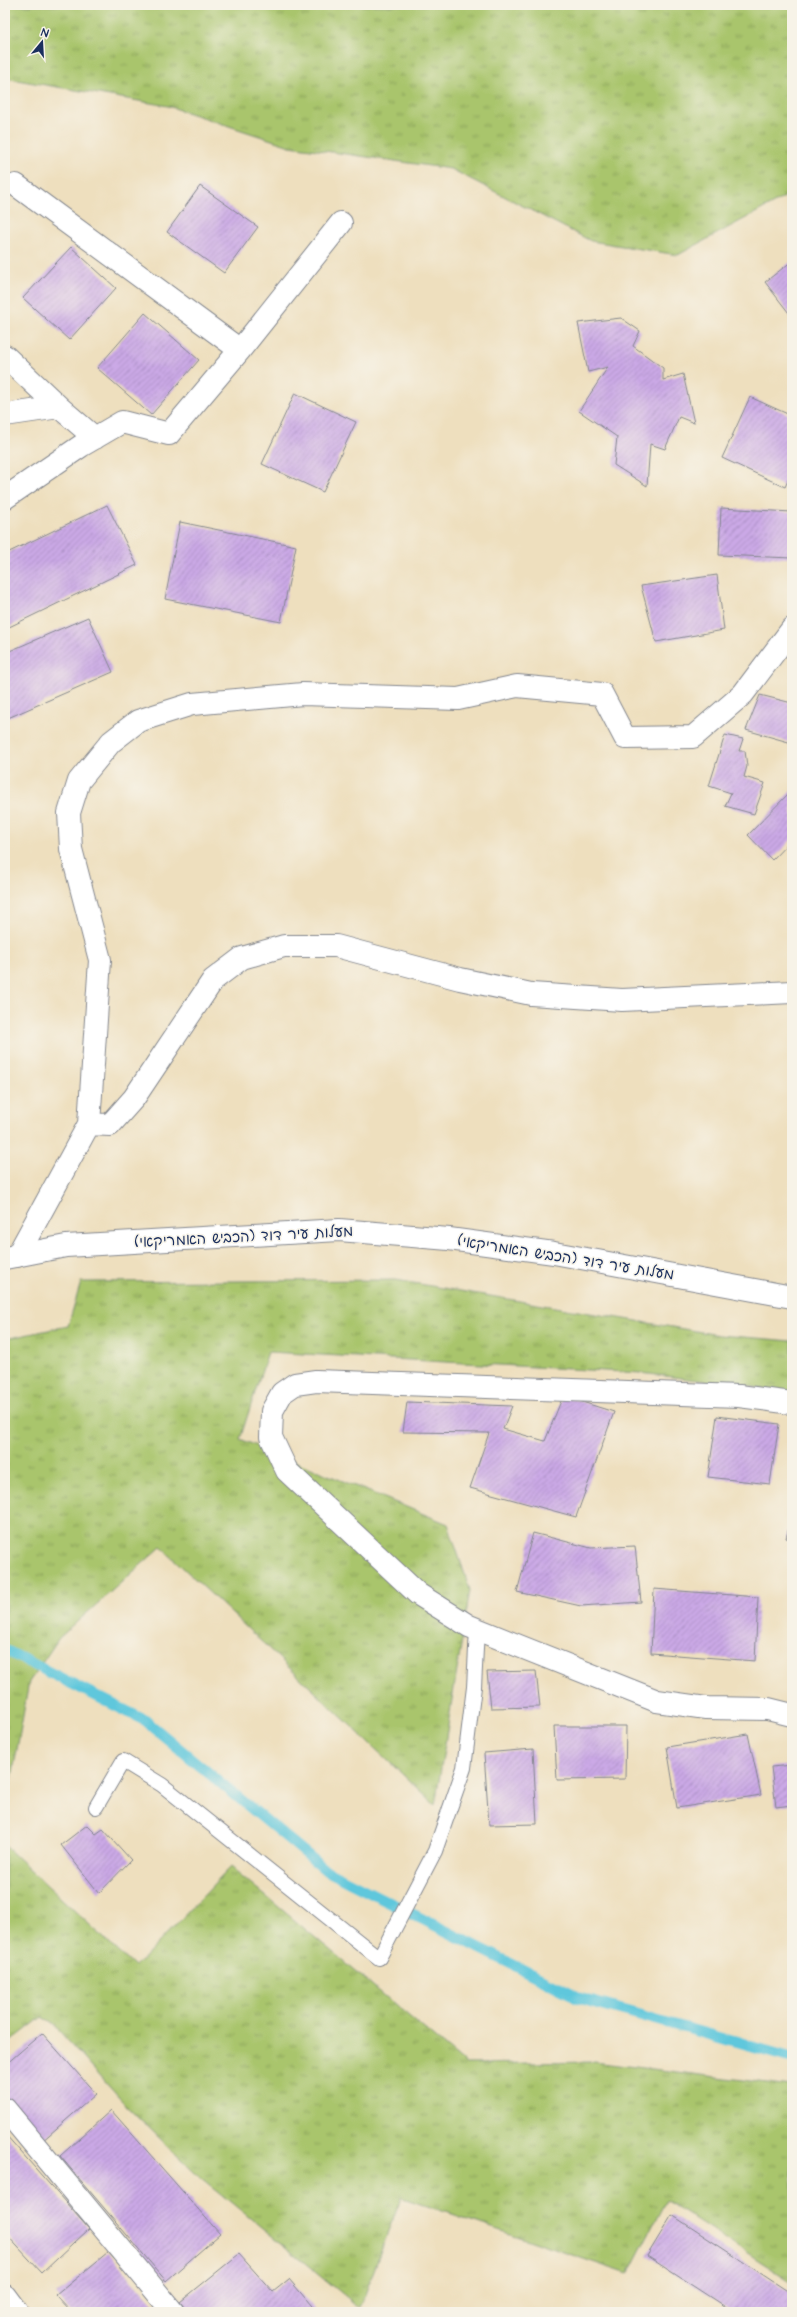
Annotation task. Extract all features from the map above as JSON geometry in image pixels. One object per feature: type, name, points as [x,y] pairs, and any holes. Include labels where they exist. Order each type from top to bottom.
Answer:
[{"type":"street","points":[[16,185],[240,350]]},
{"type":"street","points":[[5,498],[95,438],[122,422],[169,434],[240,350],[342,223]]},
{"type":"street","points":[[5,356],[59,407],[95,438]]},
{"type":"street","points":[[5,415],[59,407]]},
{"type":"street","points":[[11,1257],[89,1124],[100,960],[71,850],[69,813],[79,781],[111,742],[138,721],[192,704],[206,702],[303,694],[458,699],[517,686],[602,694],[625,738],[693,737],[743,694],[792,629]]},
{"type":"street","points":[[89,1124],[110,1125],[134,1098],[213,980],[242,958],[284,946],[336,946],[460,978],[531,994],[622,1000],[792,992]]},
{"type":"street","name":"מעלות עיר דוד (הכביש האמריקאי)","points":[[11,1257],[66,1246],[339,1230],[449,1239],[554,1253],[792,1297]]},
{"type":"street","points":[[792,1403],[739,1396],[316,1381],[295,1384],[282,1393],[272,1411],[271,1437],[287,1471],[418,1594],[477,1629],[657,1702],[706,1708],[768,1709],[792,1714]]},
{"type":"street","points":[[5,2109],[173,2312]]},
{"type":"street","points":[[5,2296],[17,2312]]},
{"type":"lane","points":[[96,1807],[123,1761],[162,1785],[379,1958],[435,1851],[464,1768],[474,1687],[477,1629]]},
{"type":"green space","points":[[5,5],[792,5],[792,193],[678,255],[591,241],[451,169],[290,146],[168,106],[5,78]]},
{"type":"green space","points":[[396,1280],[719,1335],[792,1341],[792,1392],[641,1373],[268,1352],[240,1439],[448,1524],[470,1590],[435,1805],[161,1547],[59,1638],[29,1682],[5,1817],[5,1339],[68,1326],[81,1282]]},
{"type":"green space","points":[[5,1846],[135,1967],[231,1867],[466,2064],[594,2062],[792,2086],[792,2282],[666,2200],[628,2274],[401,2197],[360,2308],[195,2173],[122,2101],[53,2024],[42,2017],[5,2046]]},
{"type":"building","points":[[200,186],[258,227],[224,273],[167,232]]},
{"type":"building","points":[[71,247],[116,288],[69,340],[23,298]]},
{"type":"building","points":[[792,261],[792,317],[765,282]]},
{"type":"building","points":[[145,313],[199,360],[151,415],[97,368]]},
{"type":"building","points":[[621,318],[640,331],[633,346],[663,368],[663,380],[683,374],[694,423],[679,417],[665,449],[650,444],[647,486],[614,465],[617,437],[579,411],[608,367],[588,372],[578,323]]},
{"type":"building","points":[[295,393],[356,422],[323,492],[262,464]]},
{"type":"building","points":[[750,397],[792,416],[792,472],[785,487],[722,458]]},
{"type":"building","points":[[107,505],[137,565],[5,629],[5,554]]},
{"type":"building","points":[[721,508],[792,512],[792,558],[719,555]]},
{"type":"building","points":[[180,522],[296,546],[281,622],[165,599]]},
{"type":"building","points":[[717,575],[724,630],[656,642],[641,586]]},
{"type":"building","points":[[88,617],[113,672],[8,718],[5,712],[5,653]]},
{"type":"building","points":[[760,695],[792,703],[792,743],[746,730]]},
{"type":"building","points":[[725,735],[743,739],[739,751],[745,751],[747,766],[744,777],[765,783],[754,814],[725,806],[731,793],[709,786]]},
{"type":"building","points":[[792,790],[792,839],[772,860],[748,835]]},
{"type":"building","points":[[563,1396],[614,1412],[576,1517],[470,1488],[489,1433],[403,1432],[407,1402],[512,1406],[503,1429],[545,1441]]},
{"type":"building","points":[[717,1416],[779,1424],[770,1484],[708,1477]]},
{"type":"building","points":[[792,1518],[792,1540],[786,1538]]},
{"type":"building","points":[[533,1533],[591,1548],[635,1546],[641,1602],[581,1606],[517,1592]]},
{"type":"building","points":[[654,1589],[758,1597],[755,1661],[651,1653]]},
{"type":"building","points":[[536,1671],[540,1707],[491,1708],[487,1672]]},
{"type":"building","points":[[554,1726],[626,1726],[625,1779],[557,1780]]},
{"type":"building","points":[[748,1734],[761,1795],[677,1808],[667,1747]]},
{"type":"building","points":[[533,1749],[537,1824],[489,1825],[484,1753]]},
{"type":"building","points":[[792,1765],[792,1805],[776,1807],[771,1767]]},
{"type":"building","points":[[87,1825],[96,1834],[103,1829],[131,1860],[99,1893],[61,1845]]},
{"type":"building","points":[[42,2033],[96,2094],[41,2142],[5,2100],[5,2065]]},
{"type":"building","points":[[111,2110],[220,2234],[166,2281],[60,2156]]},
{"type":"building","points":[[5,2134],[89,2229],[42,2273],[5,2233]]},
{"type":"building","points":[[672,2215],[792,2294],[792,2312],[733,2312],[647,2256]]},
{"type":"building","points":[[108,2252],[161,2312],[72,2312],[56,2295]]},
{"type":"building","points":[[239,2254],[273,2292],[289,2279],[317,2312],[188,2312],[180,2302]]},
{"type":"waterway","points":[[5,1650],[146,1721],[327,1871],[579,1998],[792,2058]]}]
